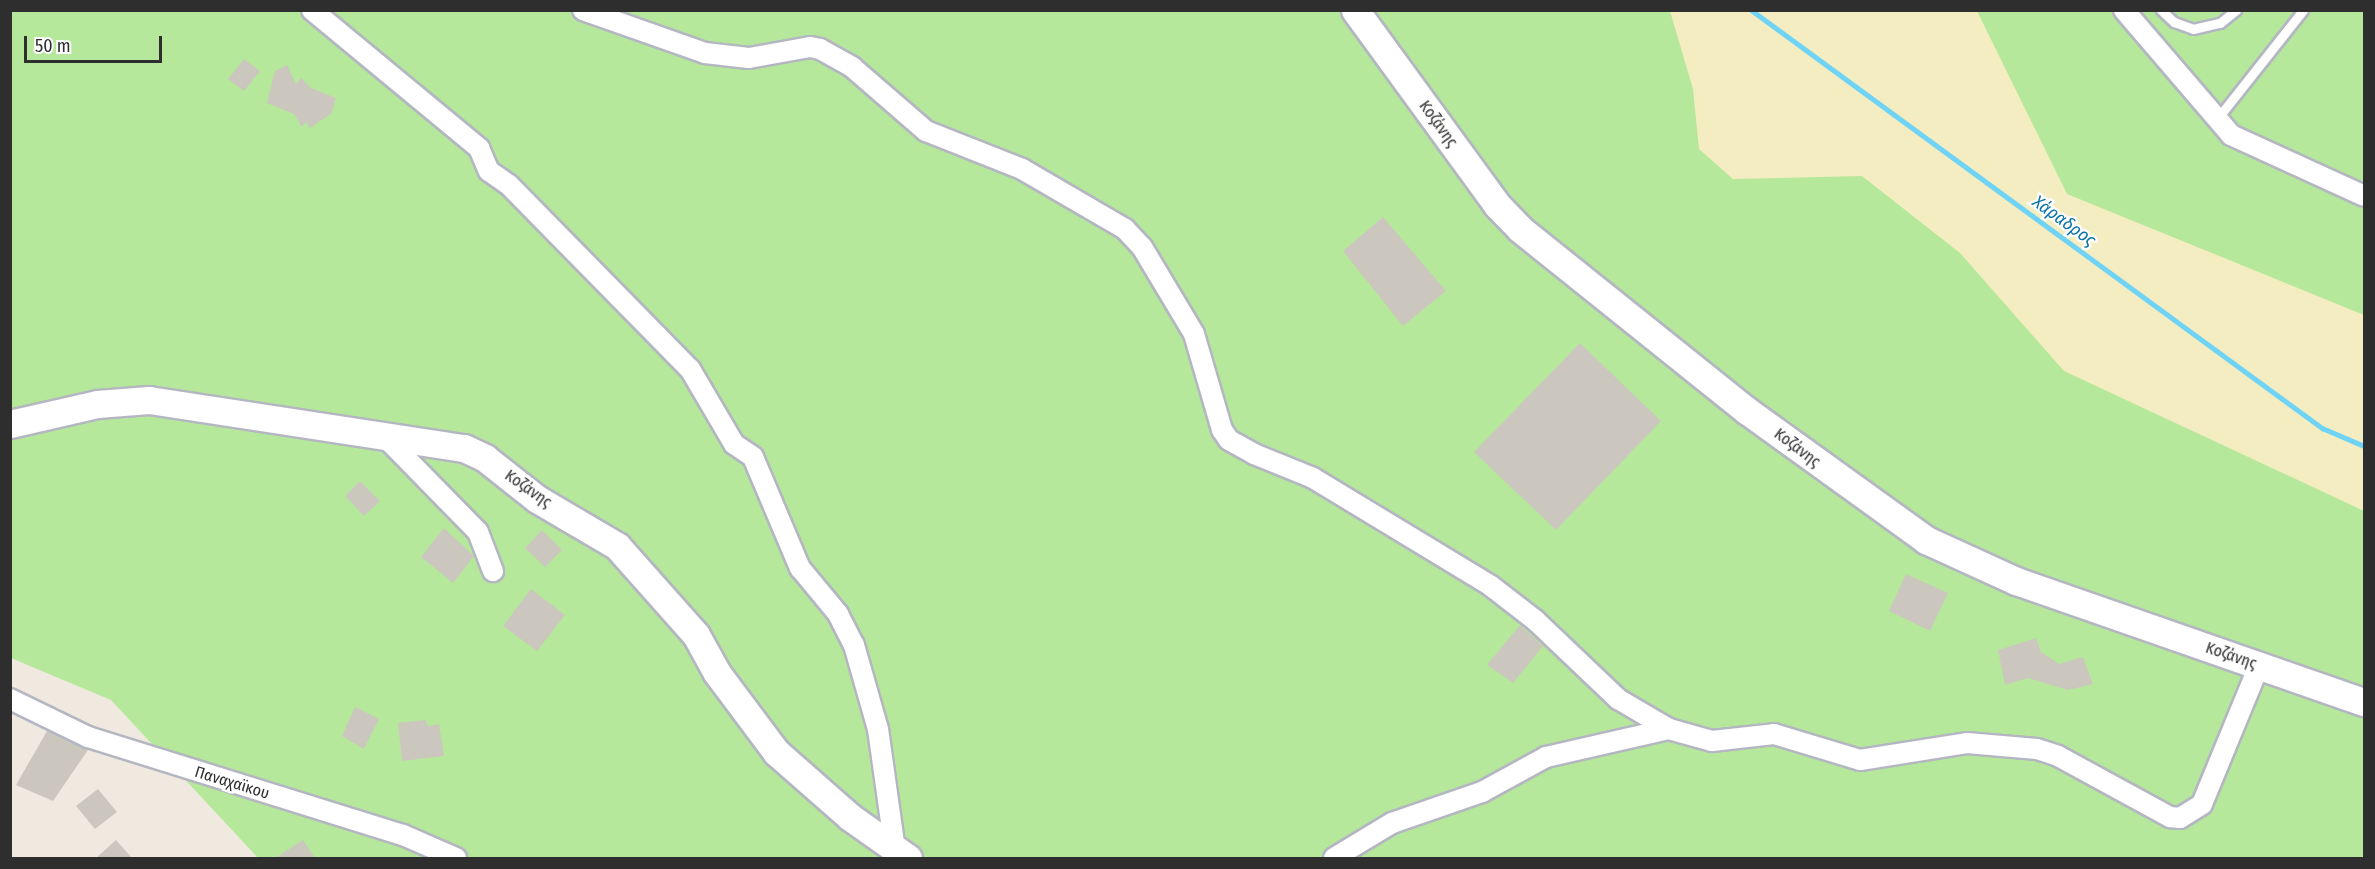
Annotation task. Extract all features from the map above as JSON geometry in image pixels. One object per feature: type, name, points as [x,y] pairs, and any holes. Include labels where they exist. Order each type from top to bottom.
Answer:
[{"type":"street","points":[[312,10],[479,147],[489,171],[508,185],[690,369],[734,444],[753,457],[800,568],[838,614],[854,645],[878,729],[902,854]]},
{"type":"street","points":[[583,10],[714,54],[749,58],[810,47],[820,49],[852,68],[926,131],[1022,169],[1125,229],[1142,247],[1194,334],[1222,430],[1229,440],[1254,454],[1313,478],[1491,586],[1535,620],[1618,699],[1670,729],[1712,741],[1774,734],[1860,760],[1966,743],[2037,749],[2058,756],[2170,817],[2180,818],[2202,804],[2259,666]]},
{"type":"street","name":"Κοζάνης","points":[[1355,10],[1497,205],[1520,229],[1611,305],[1870,502],[1954,556],[2364,702]]},
{"type":"street","points":[[2124,10],[2215,121],[2247,143],[2364,196]]},
{"type":"street","name":"Κοζάνης","points":[[10,424],[97,404],[149,400],[464,448],[537,499],[616,546],[696,634],[717,673],[777,752],[850,817],[902,854]]},
{"type":"street","points":[[385,437],[478,532],[494,571]]},
{"type":"street","name":"Παναχαϊκου","points":[[10,699],[88,737],[403,835],[456,858]]},
{"type":"street","points":[[1334,858],[1392,823],[1482,792],[1546,757],[1670,729]]},
{"type":"lane","points":[[2161,10],[2174,22],[2193,29],[2220,23],[2236,10]]},
{"type":"lane","points":[[2215,121],[2303,10]]},
{"type":"green space","points":[[10,11],[2364,11],[2364,858],[258,858],[111,700],[11,658]]},
{"type":"sand","points":[[1670,11],[1977,11],[2067,194],[2364,315],[2364,511],[2064,371],[1960,253],[1862,176],[1733,179],[1699,149],[1693,89]]},
{"type":"building","points":[[244,59],[260,71],[244,91],[228,79]]},
{"type":"building","points":[[287,65],[296,84],[301,78],[311,88],[336,98],[332,113],[310,128],[306,122],[302,127],[294,114],[267,103],[275,71]]},
{"type":"building","points":[[1383,217],[1446,291],[1403,326],[1343,251]]},
{"type":"building","points":[[1580,343],[1661,421],[1556,530],[1474,452]]},
{"type":"building","points":[[360,481],[380,501],[364,516],[345,496]]},
{"type":"building","points":[[444,528],[474,556],[453,583],[421,557]]},
{"type":"building","points":[[542,530],[562,550],[545,567],[525,548]]},
{"type":"building","points":[[1906,574],[1948,593],[1930,631],[1889,611]]},
{"type":"building","points":[[531,589],[565,615],[537,651],[503,626]]},
{"type":"building","points":[[1520,625],[1543,646],[1513,683],[1487,665]]},
{"type":"building","points":[[2036,638],[2041,652],[2059,664],[2083,657],[2093,684],[2068,690],[2028,678],[2005,685],[1998,650]]},
{"type":"building","points":[[355,707],[379,719],[364,749],[342,736]]},
{"type":"building","points":[[425,720],[428,726],[439,724],[444,756],[402,761],[398,723]]},
{"type":"building","points":[[47,731],[88,750],[53,801],[16,785]]},
{"type":"building","points":[[98,789],[117,812],[95,829],[76,806]]},
{"type":"building","points":[[116,840],[132,858],[96,858]]},
{"type":"building","points":[[303,840],[315,858],[275,858]]},
{"type":"waterway","name":"Χάραδρος","points":[[1751,10],[2322,428],[2364,446]]}]
